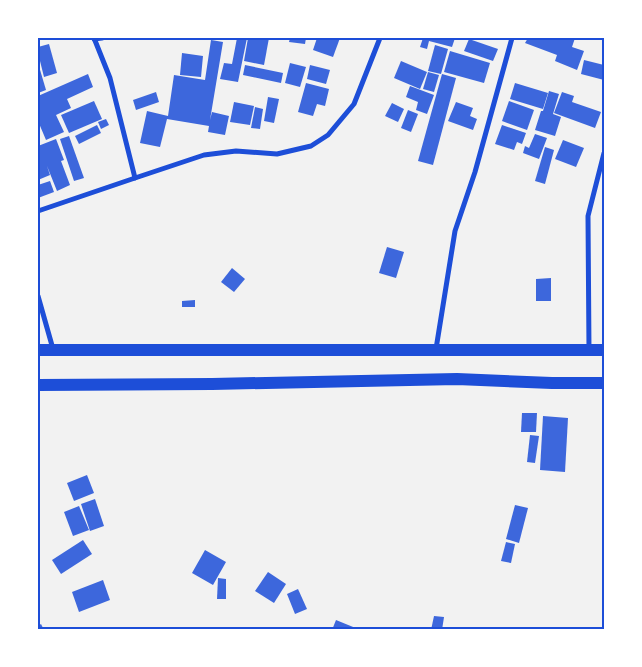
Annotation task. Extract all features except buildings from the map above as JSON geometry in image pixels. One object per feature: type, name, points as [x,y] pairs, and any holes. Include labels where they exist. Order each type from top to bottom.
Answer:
[{"type":"highway","points":[[38,350],[604,350]]},
{"type":"highway","points":[[38,385],[212,384],[456,378],[552,383],[604,383]]},
{"type":"street","points":[[102,38],[94,38],[110,78],[135,178]]},
{"type":"street","points":[[38,211],[204,155],[236,152],[277,154],[311,146],[328,135],[354,104],[380,38]]},
{"type":"street","points":[[436,350],[455,231],[475,172],[512,38]]},
{"type":"street","points":[[589,350],[588,216],[604,153]]},
{"type":"street","points":[[38,296],[53,350]]}]
